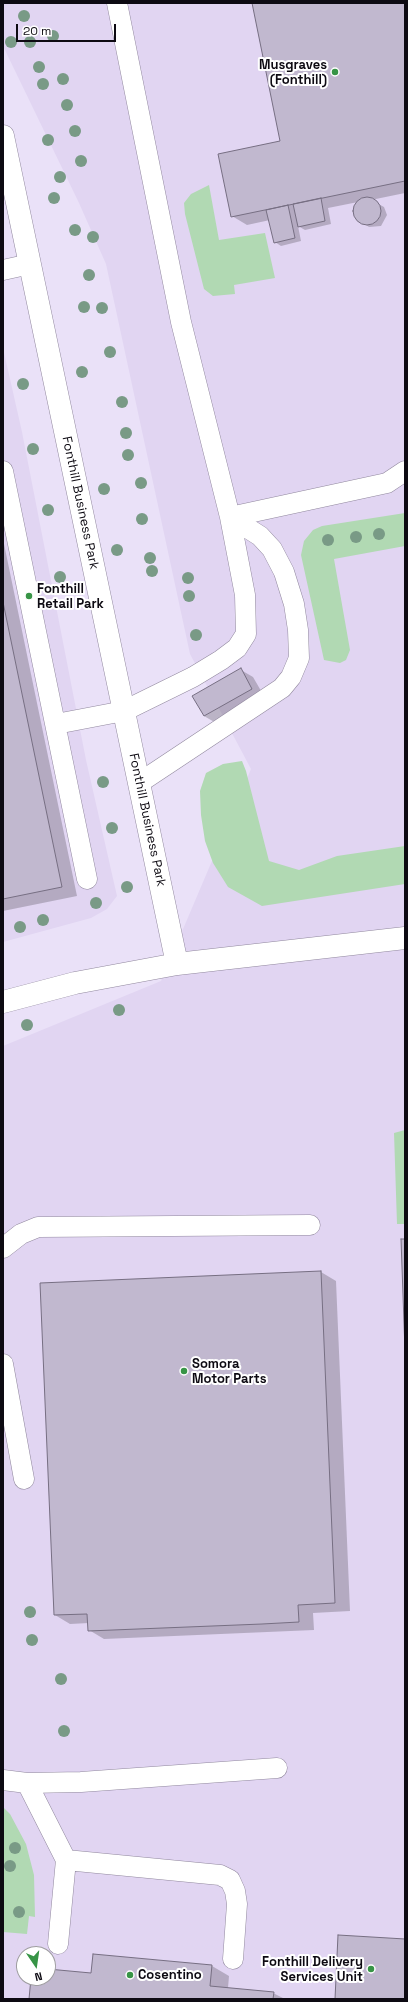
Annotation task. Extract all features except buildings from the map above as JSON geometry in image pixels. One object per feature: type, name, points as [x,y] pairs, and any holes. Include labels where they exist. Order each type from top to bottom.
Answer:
[{"type":"street","name":"Fonthill Business Park","points":[[3,136],[177,964]]},
{"type":"street","points":[[3,1002],[75,983],[177,964],[405,938]]},
{"type":"lane","points":[[56,724],[124,711],[193,677],[221,660],[237,648],[246,634],[245,595],[230,517],[181,322],[117,3]]},
{"type":"lane","points":[[3,270],[30,264]]},
{"type":"lane","points":[[3,471],[87,879]]},
{"type":"lane","points":[[230,517],[396,486],[405,471]]},
{"type":"lane","points":[[139,783],[282,688],[291,677],[299,658],[298,630],[294,604],[284,572],[272,549],[260,536],[230,517]]},
{"type":"lane","points":[[3,1248],[21,1234],[38,1227],[310,1225]]},
{"type":"lane","points":[[3,1364],[24,1479]]},
{"type":"lane","points":[[3,1780],[27,1783],[81,1782],[277,1768]]},
{"type":"lane","points":[[27,1783],[66,1860],[58,1944]]},
{"type":"lane","points":[[66,1860],[220,1875],[230,1880],[235,1891],[237,1904],[233,1959]]},
{"type":"shaded area","points":[[3,3],[405,3],[405,1999],[3,1999],[3,1046],[161,981],[251,769],[190,654],[106,264],[79,203],[3,46]]},
{"type":"shaded area","name":"Fonthill Retail Park","points":[[3,348],[22,432],[86,760],[117,896],[107,909],[91,918],[3,942]]},
{"type":"green space","points":[[209,185],[219,240],[265,233],[275,278],[234,285],[235,294],[213,296],[204,289],[185,214],[184,203],[191,194]]},
{"type":"green space","points":[[405,513],[405,546],[334,559],[350,650],[346,660],[340,663],[324,660],[301,555],[304,541],[313,530],[322,526]]},
{"type":"green space","points":[[242,761],[246,771],[269,861],[299,870],[337,856],[405,846],[405,884],[262,906],[228,887],[213,863],[205,841],[201,815],[200,791],[206,773],[223,764]]},
{"type":"green space","points":[[405,1130],[405,1224],[397,1224],[394,1133]]},
{"type":"green space","points":[[3,1807],[10,1814],[26,1844],[34,1875],[35,1917],[29,1916],[27,1934],[3,1932]]},
{"type":"place","name":"Musgraves (Fonthill)","points":[[335,72]]},
{"type":"place","name":"Fonthill Retail Park","points":[[29,596]]},
{"type":"place","name":"Somora Motor Parts","points":[[184,1371]]},
{"type":"place","name":"Fonthill Delivery Services Unit","points":[[371,1969]]},
{"type":"place","name":"Cosentino","points":[[130,1975]]}]
